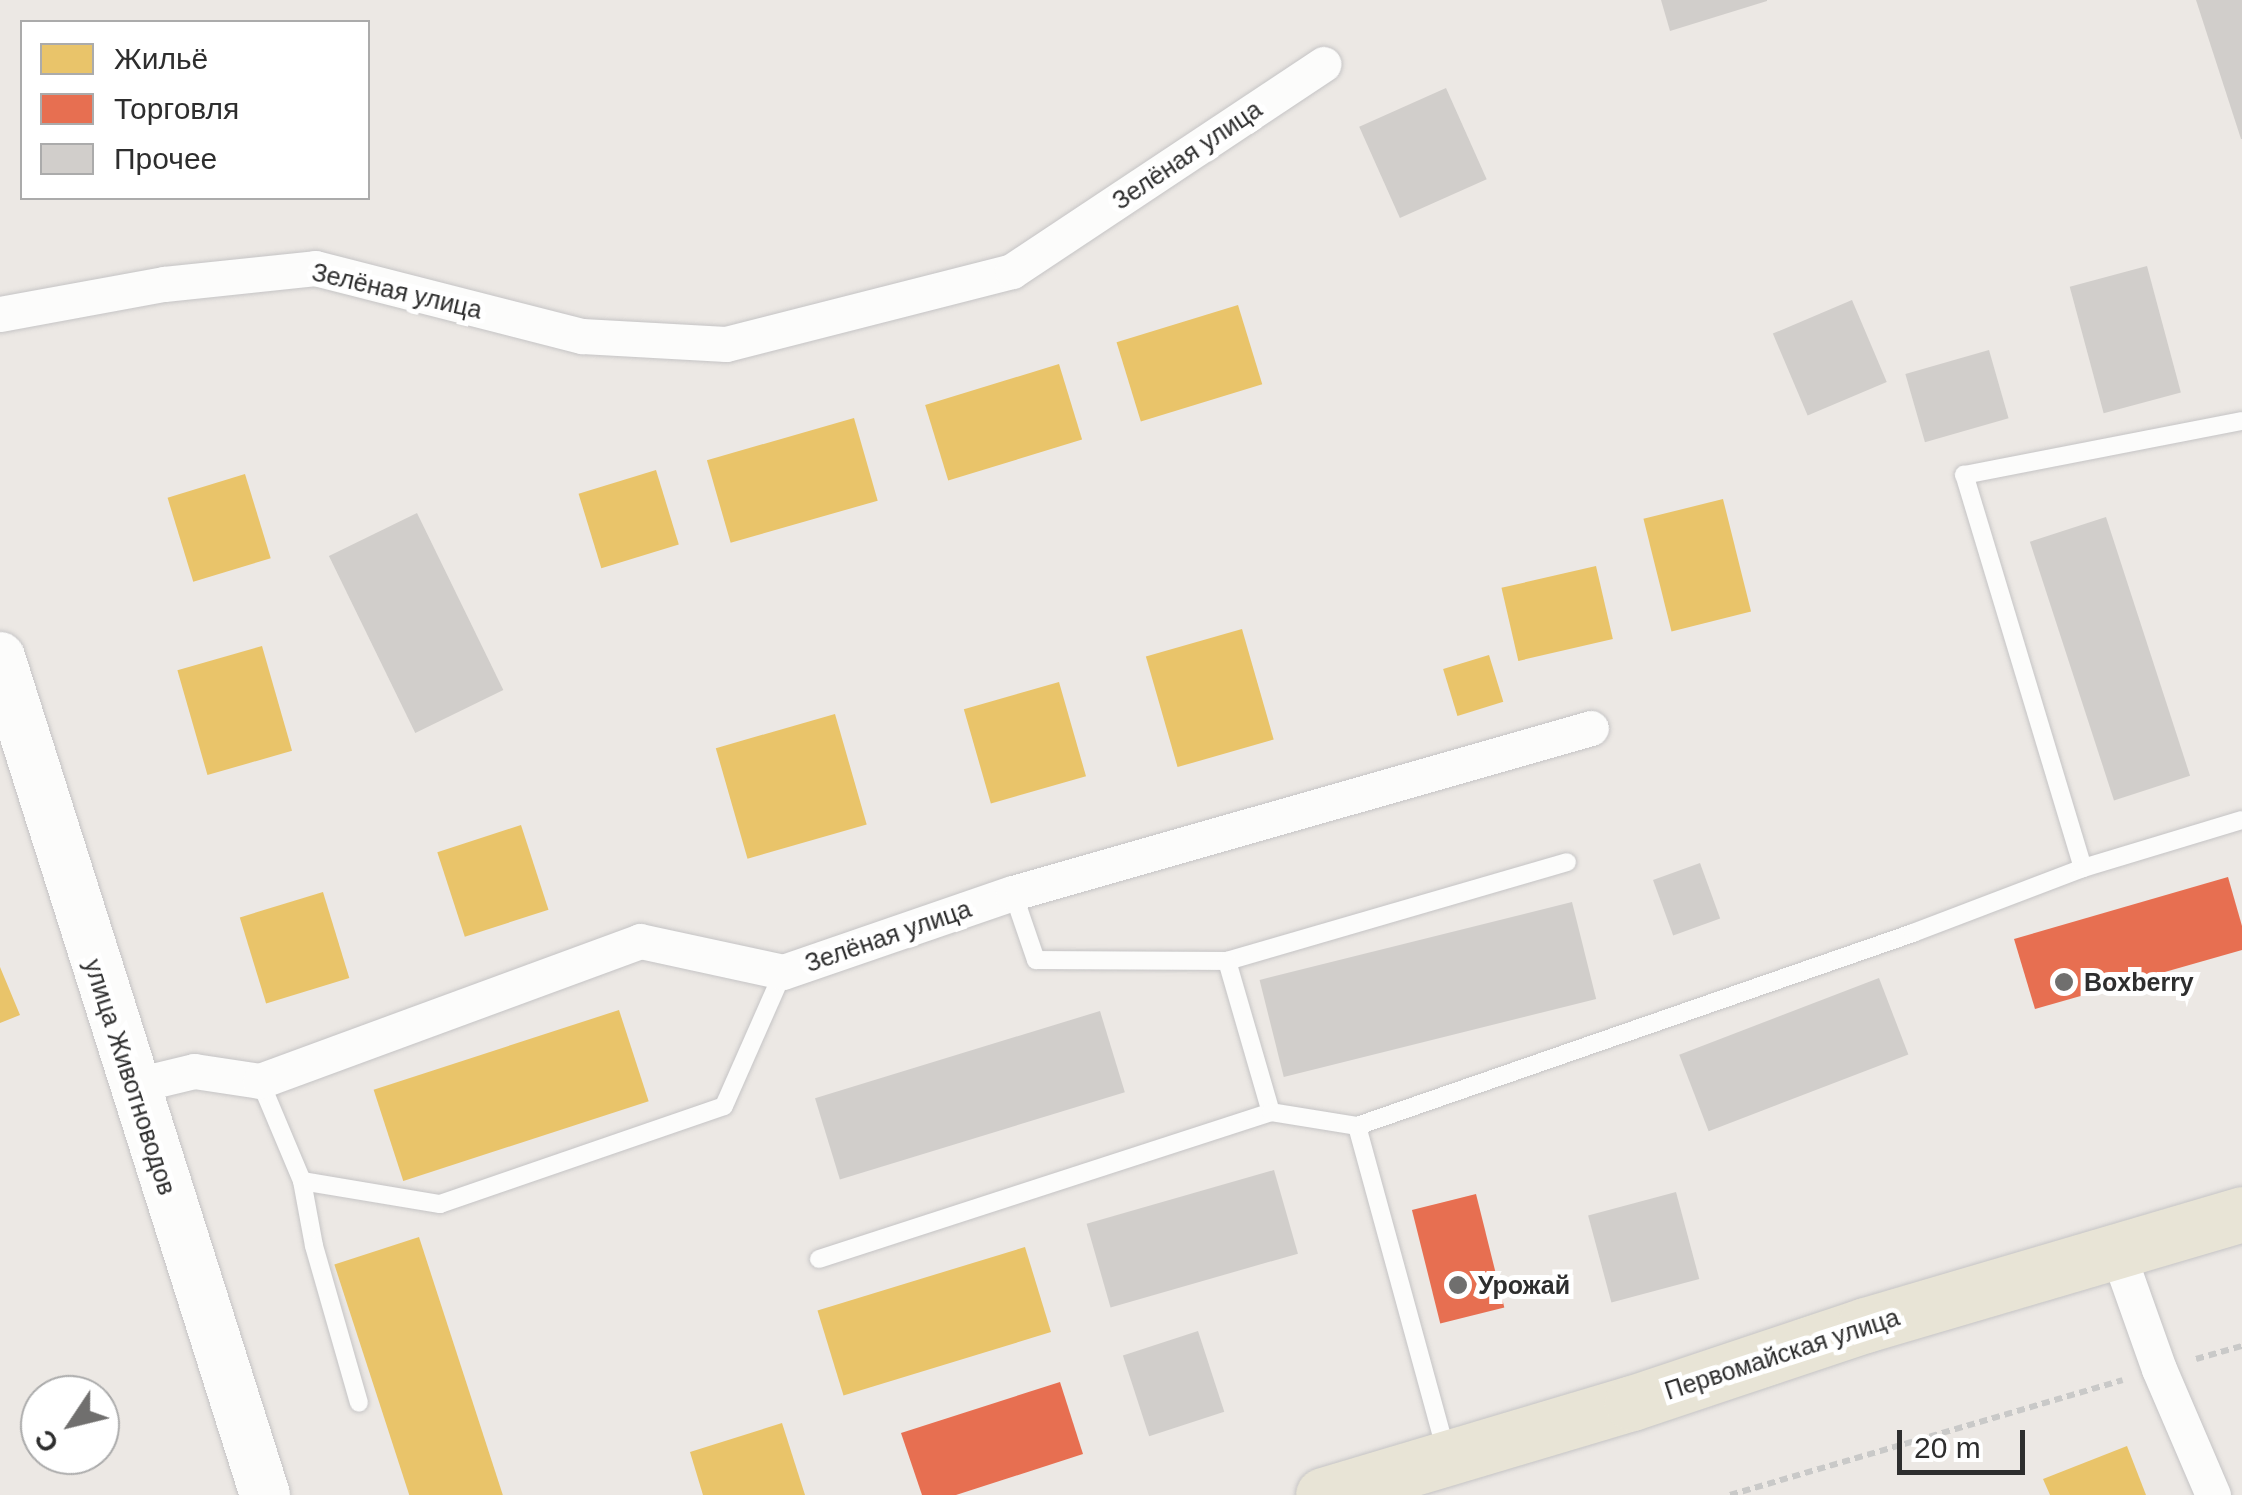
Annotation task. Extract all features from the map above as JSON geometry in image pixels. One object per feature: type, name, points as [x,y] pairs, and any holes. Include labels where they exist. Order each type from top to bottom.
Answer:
[{"type":"main road","name":"улица Животноводов","points":[[0,657],[132,1086],[264,1495]]},
{"type":"main road","name":"Первомайская улица","points":[[1323,1495],[2242,1214]]},
{"type":"street","name":"Зелёная улица","points":[[0,314],[164,284],[315,268],[582,336],[726,344],[1012,271],[1323,64]]},
{"type":"street","name":"Зелёная улица","points":[[132,1086],[194,1071],[260,1082],[640,941],[784,972],[1014,893],[1591,728]]},
{"type":"street","points":[[2116,1251],[2159,1370],[2213,1495]]},
{"type":"lane","points":[[2084,868],[1964,475],[2242,421]]},
{"type":"lane","points":[[819,1259],[1272,1112],[1358,1126],[1913,933],[2084,868],[2242,820]]},
{"type":"lane","points":[[1014,893],[1036,960],[1227,962],[1567,862]]},
{"type":"lane","points":[[1227,962],[1272,1112]]},
{"type":"lane","points":[[302,1181],[440,1204],[724,1106],[784,972]]},
{"type":"lane","points":[[260,1082],[302,1181],[314,1246],[359,1403]]},
{"type":"lane","points":[[1358,1126],[1447,1456]]},
{"type":"path","points":[[1730,1495],[2242,1346]]},
{"type":"building: Жильё","points":[[1238,305],[1262,384],[1141,422],[1117,342]]},
{"type":"building: Жильё","points":[[1059,364],[1082,440],[948,480],[925,405]]},
{"type":"building: Жильё","points":[[854,418],[878,501],[731,543],[707,460]]},
{"type":"building: Жильё","points":[[656,470],[679,545],[601,568],[579,494]]},
{"type":"building: Жильё","points":[[245,474],[271,558],[193,582],[168,498]]},
{"type":"building: Жильё","points":[[1723,499],[1751,612],[1671,631],[1643,519]]},
{"type":"building: Жильё","points":[[1596,566],[1613,639],[1518,661],[1501,588]]},
{"type":"building: Жильё","points":[[1242,629],[1274,740],[1178,767],[1146,657]]},
{"type":"building: Жильё","points":[[262,646],[292,751],[207,775],[177,670]]},
{"type":"building: Жильё","points":[[1489,655],[1503,702],[1457,716],[1443,669]]},
{"type":"building: Жильё","points":[[1059,682],[1086,776],[991,803],[964,709]]},
{"type":"building: Жильё","points":[[835,714],[867,825],[748,859],[716,748]]},
{"type":"building: Жильё","points":[[521,825],[549,910],[465,937],[437,852]]},
{"type":"building: Жильё","points":[[323,892],[349,978],[266,1004],[240,917]]},
{"type":"building: Жильё","points":[[0,967],[20,1015],[0,1023]]},
{"type":"building: Жильё","points":[[619,1010],[649,1101],[403,1181],[374,1090]]},
{"type":"building: Жильё","points":[[419,1237],[503,1495],[409,1495],[334,1265]]},
{"type":"building: Жильё","points":[[1025,1247],[1051,1332],[844,1396],[817,1310]]},
{"type":"building: Жильё","points":[[782,1423],[805,1495],[703,1495],[690,1452]]},
{"type":"building: Жильё","points":[[2127,1446],[2146,1495],[2050,1495],[2043,1479]]},
{"type":"building: Торговля","points":[[2228,877],[2242,926],[2242,950],[2035,1009],[2014,939]]},
{"type":"building: Торговля","points":[[1476,1194],[1504,1308],[1440,1323],[1412,1210]]},
{"type":"building: Торговля","points":[[1060,1382],[1083,1454],[956,1495],[922,1495],[901,1433]]},
{"type":"building: Прочее","points":[[1661,0],[1767,0],[1767,1],[1670,31]]},
{"type":"building: Прочее","points":[[2196,0],[2242,0],[2242,139],[2241,139]]},
{"type":"building: Прочее","points":[[1446,88],[1487,179],[1400,218],[1359,127]]},
{"type":"building: Прочее","points":[[2147,266],[2181,393],[2104,413],[2070,287]]},
{"type":"building: Прочее","points":[[1852,300],[1887,382],[1808,416],[1773,334]]},
{"type":"building: Прочее","points":[[1989,350],[2009,418],[1925,442],[1905,374]]},
{"type":"building: Прочее","points":[[417,513],[503,690],[415,733],[329,556]]},
{"type":"building: Прочее","points":[[2106,517],[2190,776],[2114,800],[2030,542]]},
{"type":"building: Прочее","points":[[1700,863],[1720,918],[1673,936],[1653,880]]},
{"type":"building: Прочее","points":[[1572,902],[1596,999],[1284,1077],[1260,980]]},
{"type":"building: Прочее","points":[[1879,978],[1908,1055],[1709,1131],[1679,1055]]},
{"type":"building: Прочее","points":[[1100,1011],[1125,1092],[840,1179],[815,1098]]},
{"type":"building: Прочее","points":[[1274,1170],[1298,1254],[1111,1307],[1087,1224]]},
{"type":"building: Прочее","points":[[1676,1192],[1699,1279],[1611,1302],[1588,1216]]},
{"type":"building: Прочее","points":[[1198,1331],[1224,1412],[1149,1436],[1123,1355]]},
{"type":"place","name":"Boxberry","points":[[2064,982]]},
{"type":"place","name":"Урожай","points":[[1458,1285]]}]
